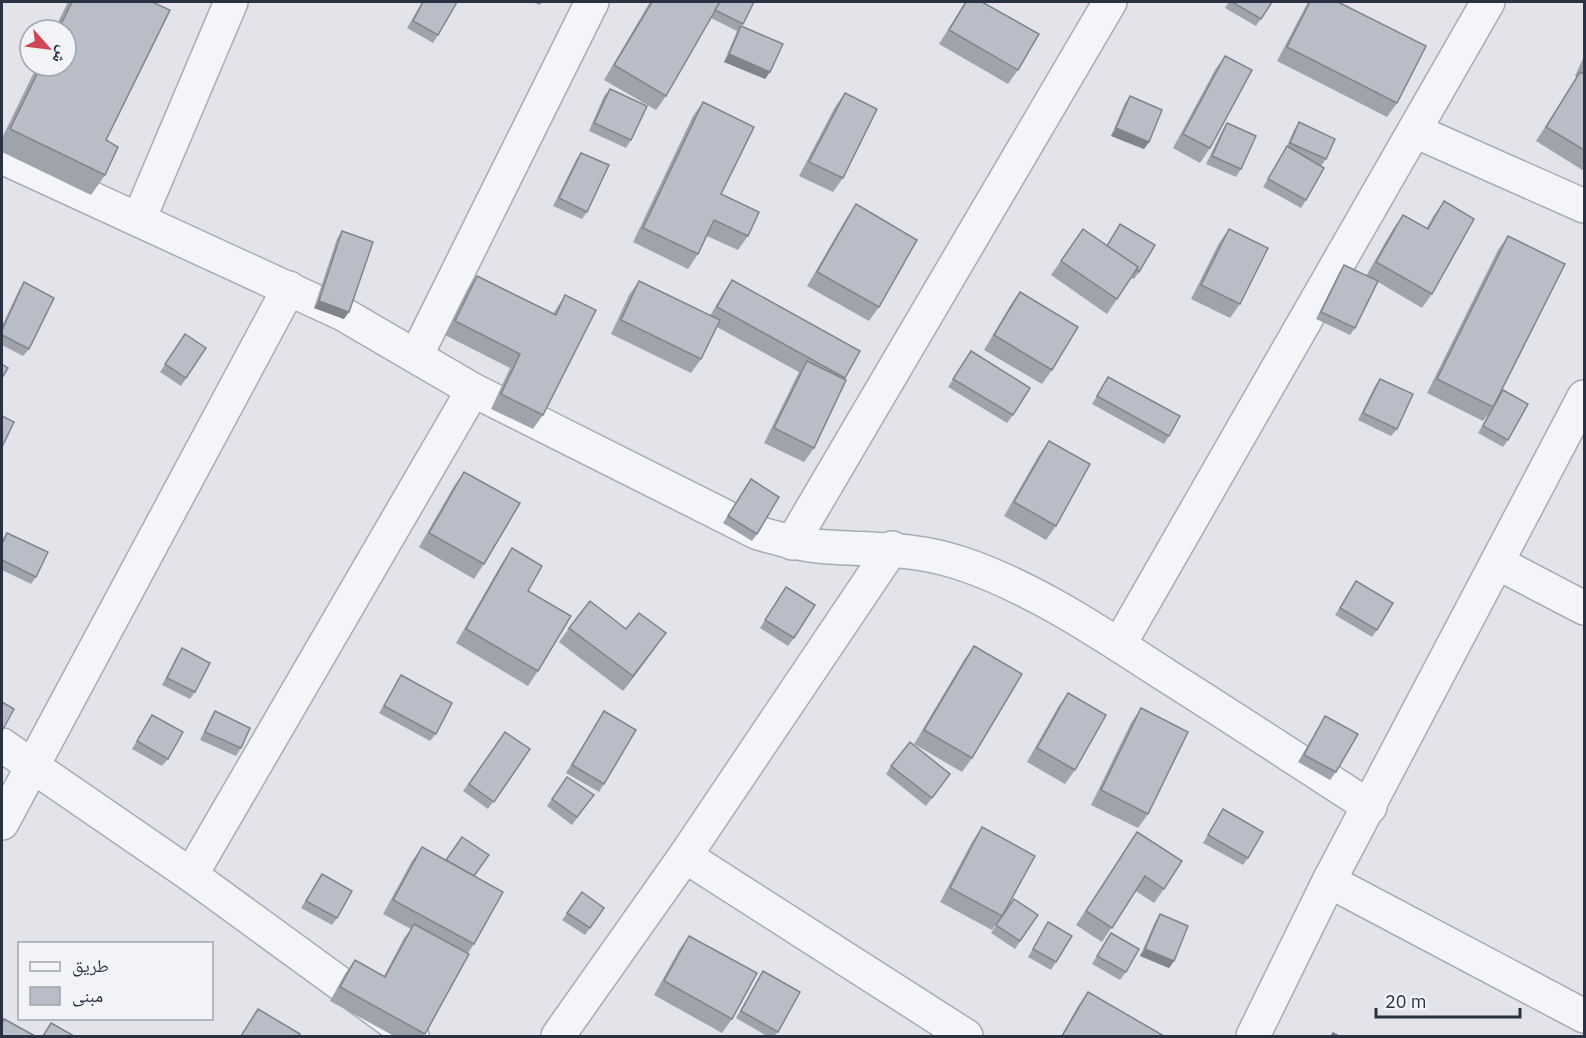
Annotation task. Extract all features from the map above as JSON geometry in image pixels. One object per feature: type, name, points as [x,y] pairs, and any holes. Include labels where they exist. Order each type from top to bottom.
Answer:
[{"type":"street","points":[[139,219],[231,2]]},
{"type":"street","points":[[416,356],[592,2]]},
{"type":"street","points":[[792,543],[1110,2]]},
{"type":"street","points":[[1119,645],[1488,2]]},
{"type":"street","points":[[1415,131],[1584,206]]},
{"type":"street","points":[[2,157],[343,314],[472,390],[758,532],[792,543],[829,547],[892,548],[926,554],[961,564],[1029,594],[1119,645],[1370,807]]},
{"type":"street","points":[[2,823],[289,288]]},
{"type":"street","points":[[191,875],[472,390]]},
{"type":"street","points":[[1253,1036],[1329,881],[1584,397]]},
{"type":"street","points":[[558,1036],[685,856],[892,548]]},
{"type":"street","points":[[1498,562],[1584,608]]},
{"type":"street","points":[[2,745],[191,875],[412,1036]]},
{"type":"street","points":[[685,856],[966,1036]]},
{"type":"street","points":[[1329,881],[1584,1017]]},
{"type":"building","points":[[72,2],[152,2],[170,10],[106,140],[118,147],[105,175],[10,129],[35,78],[78,78],[78,18],[64,18]]},
{"type":"building","points":[[423,2],[457,2],[438,35],[413,21]]},
{"type":"building","points":[[652,2],[720,2],[666,96],[614,65]]},
{"type":"building","points":[[720,2],[754,2],[743,24],[715,10]]},
{"type":"building","points":[[966,2],[982,2],[1039,34],[1018,70],[949,30]]},
{"type":"building","points":[[1232,2],[1272,2],[1261,19]]},
{"type":"building","points":[[1310,2],[1338,2],[1426,46],[1397,103],[1287,47]]},
{"type":"building","points":[[741,26],[783,44],[770,72],[729,54]]},
{"type":"building","points":[[1225,56],[1252,70],[1210,148],[1183,134]]},
{"type":"building","points":[[1580,72],[1584,74],[1584,150],[1546,127]]},
{"type":"building","points":[[610,89],[647,106],[631,140],[594,123]]},
{"type":"building","points":[[845,93],[877,109],[843,178],[809,162]]},
{"type":"building","points":[[1130,96],[1162,110],[1149,142],[1116,128]]},
{"type":"building","points":[[703,102],[754,127],[721,194],[759,212],[748,236],[714,220],[698,254],[643,228]]},
{"type":"building","points":[[1299,122],[1335,139],[1326,159],[1290,143]]},
{"type":"building","points":[[1227,123],[1256,136],[1241,169],[1212,156]]},
{"type":"building","points":[[1287,146],[1324,168],[1306,200],[1268,179]]},
{"type":"building","points":[[581,153],[609,165],[587,212],[559,198]]},
{"type":"building","points":[[1444,201],[1474,219],[1432,294],[1376,262],[1403,215],[1428,229]]},
{"type":"building","points":[[856,204],[917,240],[879,307],[817,272]]},
{"type":"building","points":[[1120,224],[1155,245],[1139,272],[1138,267],[1107,246]]},
{"type":"building","points":[[1083,229],[1138,267],[1117,299],[1061,261]]},
{"type":"building","points":[[1229,229],[1268,248],[1240,304],[1201,285]]},
{"type":"building","points":[[342,231],[373,242],[349,312],[319,301]]},
{"type":"building","points":[[1508,236],[1565,264],[1493,407],[1437,379]]},
{"type":"building","points":[[1344,265],[1378,281],[1355,328],[1321,312]]},
{"type":"building","points":[[477,276],[556,315],[565,295],[596,310],[543,415],[501,394],[520,354],[455,321]]},
{"type":"building","points":[[732,280],[860,351],[845,378],[717,307]]},
{"type":"building","points":[[639,281],[720,320],[701,359],[621,320]]},
{"type":"building","points":[[24,282],[54,298],[29,349],[2,335],[2,330]]},
{"type":"building","points":[[1020,292],[1078,327],[1052,370],[994,335]]},
{"type":"building","points":[[185,334],[206,348],[186,378],[165,364]]},
{"type":"building","points":[[971,351],[1030,388],[1013,415],[953,379]]},
{"type":"building","points":[[807,361],[846,380],[814,448],[774,428]]},
{"type":"building","points":[[2,364],[8,368],[2,378]]},
{"type":"building","points":[[1108,377],[1180,416],[1169,436],[1097,396]]},
{"type":"building","points":[[1380,379],[1413,394],[1397,429],[1363,413]]},
{"type":"building","points":[[1503,390],[1528,404],[1508,440],[1483,426]]},
{"type":"building","points":[[2,416],[14,422],[2,447]]},
{"type":"building","points":[[1049,441],[1090,464],[1056,526],[1014,502]]},
{"type":"building","points":[[464,472],[520,503],[484,564],[429,533]]},
{"type":"building","points":[[751,479],[779,497],[757,534],[728,516]]},
{"type":"building","points":[[7,533],[48,552],[36,577],[2,560],[2,544]]},
{"type":"building","points":[[512,548],[542,566],[528,591],[571,616],[538,671],[466,629]]},
{"type":"building","points":[[1356,581],[1393,603],[1377,630],[1340,608]]},
{"type":"building","points":[[786,587],[815,605],[794,638],[765,620]]},
{"type":"building","points":[[590,601],[626,629],[639,613],[666,633],[633,676],[569,628]]},
{"type":"building","points":[[974,646],[1022,674],[972,758],[924,730]]},
{"type":"building","points":[[182,648],[210,663],[195,692],[167,678]]},
{"type":"building","points":[[401,675],[452,703],[436,734],[384,706]]},
{"type":"building","points":[[1068,693],[1106,715],[1075,770],[1037,748]]},
{"type":"building","points":[[2,702],[14,709],[2,731]]},
{"type":"building","points":[[1141,708],[1188,732],[1148,814],[1101,790]]},
{"type":"building","points":[[215,711],[250,728],[241,748],[205,732]]},
{"type":"building","points":[[604,711],[636,730],[604,784],[572,765]]},
{"type":"building","points":[[152,715],[183,732],[168,759],[137,741]]},
{"type":"building","points":[[1325,716],[1358,734],[1336,772],[1304,755]]},
{"type":"building","points":[[505,732],[530,749],[494,802],[469,784]]},
{"type":"building","points":[[910,742],[950,774],[932,798],[891,766]]},
{"type":"building","points":[[567,777],[594,795],[577,817],[552,799]]},
{"type":"building","points":[[1223,809],[1263,832],[1248,858],[1208,835]]},
{"type":"building","points":[[982,827],[1035,856],[1002,916],[950,888]]},
{"type":"building","points":[[1137,832],[1182,861],[1164,889],[1145,876],[1112,928],[1086,911]]},
{"type":"building","points":[[462,837],[489,855],[474,876],[446,860]]},
{"type":"building","points":[[422,847],[503,892],[474,944],[393,900]]},
{"type":"building","points":[[322,874],[352,891],[337,918],[306,901]]},
{"type":"building","points":[[582,892],[604,908],[590,928],[567,913]]},
{"type":"building","points":[[1014,899],[1038,915],[1020,941],[996,925]]},
{"type":"building","points":[[1160,914],[1188,926],[1174,961],[1145,949]]},
{"type":"building","points":[[1048,922],[1072,936],[1056,962],[1033,949]]},
{"type":"building","points":[[414,924],[469,954],[425,1034],[340,987],[355,960],[385,977]]},
{"type":"building","points":[[1111,933],[1139,949],[1126,972],[1097,956]]},
{"type":"building","points":[[689,936],[757,973],[732,1019],[664,981]]},
{"type":"building","points":[[763,971],[800,992],[778,1032],[741,1011]]},
{"type":"building","points":[[1088,992],[1164,1036],[1062,1036]]},
{"type":"building","points":[[258,1009],[300,1034],[298,1036],[241,1036]]},
{"type":"building","points":[[4,1019],[35,1036],[2,1036]]},
{"type":"building","points":[[51,1023],[74,1036],[43,1036]]}]
